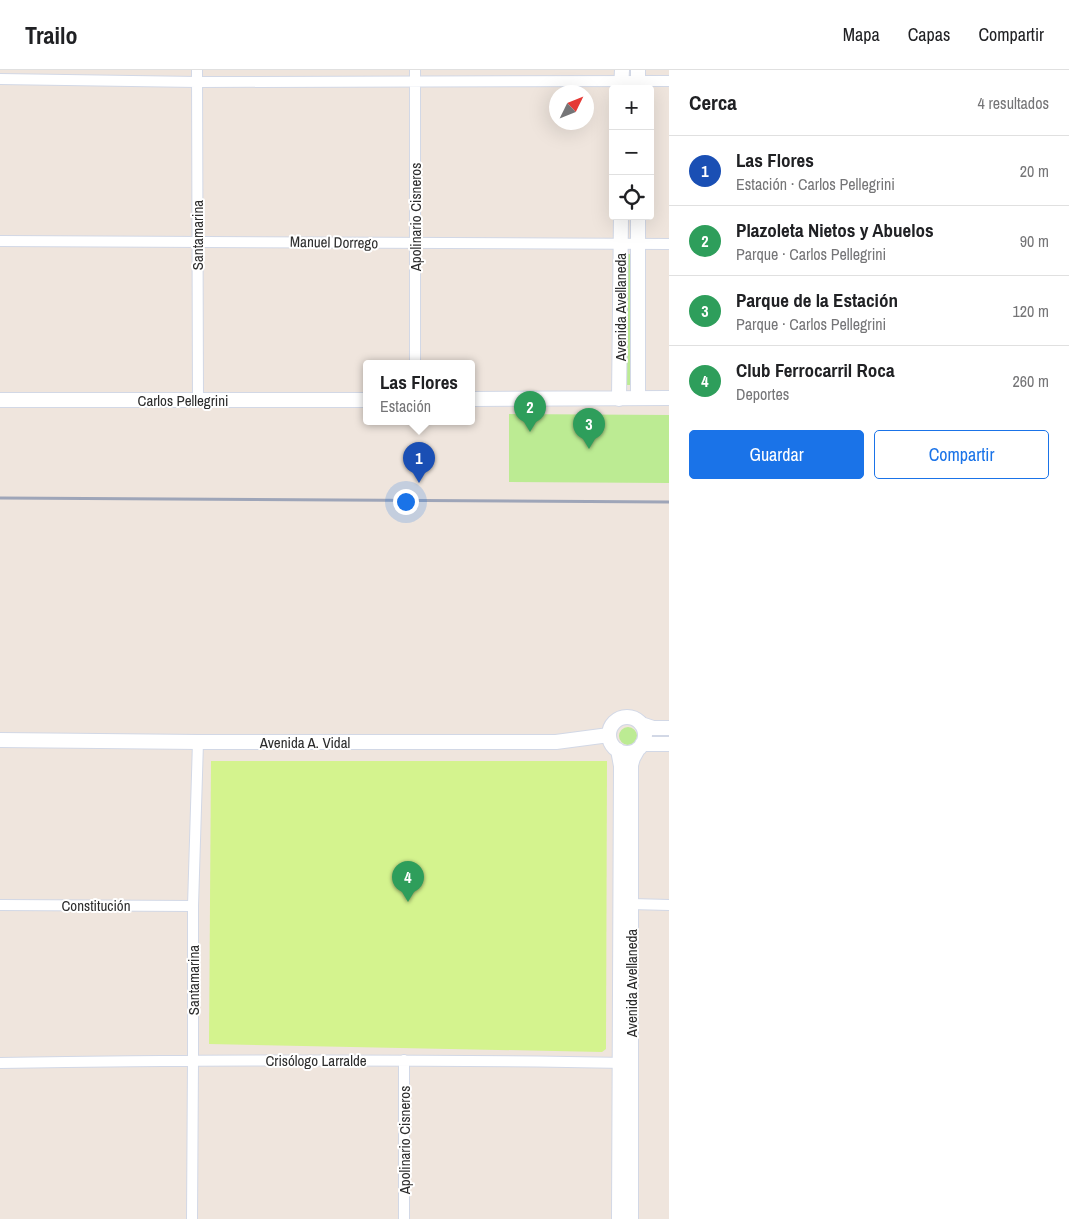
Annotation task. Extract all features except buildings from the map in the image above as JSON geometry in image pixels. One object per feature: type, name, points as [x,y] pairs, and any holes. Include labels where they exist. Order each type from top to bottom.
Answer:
[{"type":"street","name":"Santamarina","points":[[197,70],[198,400]]},
{"type":"street","name":"Apolinario Cisneros","points":[[415,70],[415,360]]},
{"type":"street","points":[[0,79],[197,82],[669,81]]},
{"type":"street","name":"Avenida Avellaneda","points":[[619,398],[620,220]]},
{"type":"street","name":"Avenida Avellaneda","points":[[638,220],[638,398]]},
{"type":"street","name":"Manuel Dorrego","points":[[0,241],[669,244]]},
{"type":"street","points":[[475,399],[669,398]]},
{"type":"street","name":"Carlos Pellegrini","points":[[0,400],[363,400]]},
{"type":"street","points":[[641,724],[645,734],[640,747],[628,753],[618,750],[613,746],[610,741],[610,730],[612,725],[621,718],[632,718],[641,724],[653,728],[669,728]]},
{"type":"street","name":"Avenida A. Vidal","points":[[0,740],[556,742],[609,735]]},
{"type":"street","name":"Santamarina","points":[[192,1219],[193,906],[198,742]]},
{"type":"street","points":[[640,747],[669,744]]},
{"type":"street","name":"Avenida Avellaneda","points":[[619,1219],[625,1063],[626,904],[631,765],[640,747]]},
{"type":"street","name":"Avenida Avellaneda","points":[[618,750],[621,766],[626,904]]},
{"type":"street","points":[[626,904],[669,905]]},
{"type":"street","name":"Constitución","points":[[0,905],[193,906]]},
{"type":"street","name":"Crisólogo Larralde","points":[[0,1063],[193,1060],[404,1060],[625,1063]]},
{"type":"street","name":"Apolinario Cisneros","points":[[404,1060],[404,1219]]},
{"type":"street","name":"Avenida Avellaneda","points":[[625,1063],[631,1219]]},
{"type":"green space","points":[[627,254],[633,254],[632,385],[627,385]]},
{"type":"green space","points":[[509,414],[669,415],[669,483],[509,482]]},
{"type":"green space","points":[[628,727],[634,730],[637,736],[634,742],[628,745],[622,742],[619,736],[622,730]]},
{"type":"green space","points":[[211,761],[607,761],[606,1049],[602,1052],[209,1044]]},
{"type":"railway","points":[[0,498],[669,502]]},
{"type":"place","name":"Plazoleta Nietos y Abuelos","points":[[530,432]]},
{"type":"place","name":"Parque de la Estación","points":[[589,449]]},
{"type":"place","name":"Las Flores","points":[[419,483]]},
{"type":"place","name":"Club Ferrocarril Roca","points":[[408,902]]}]
